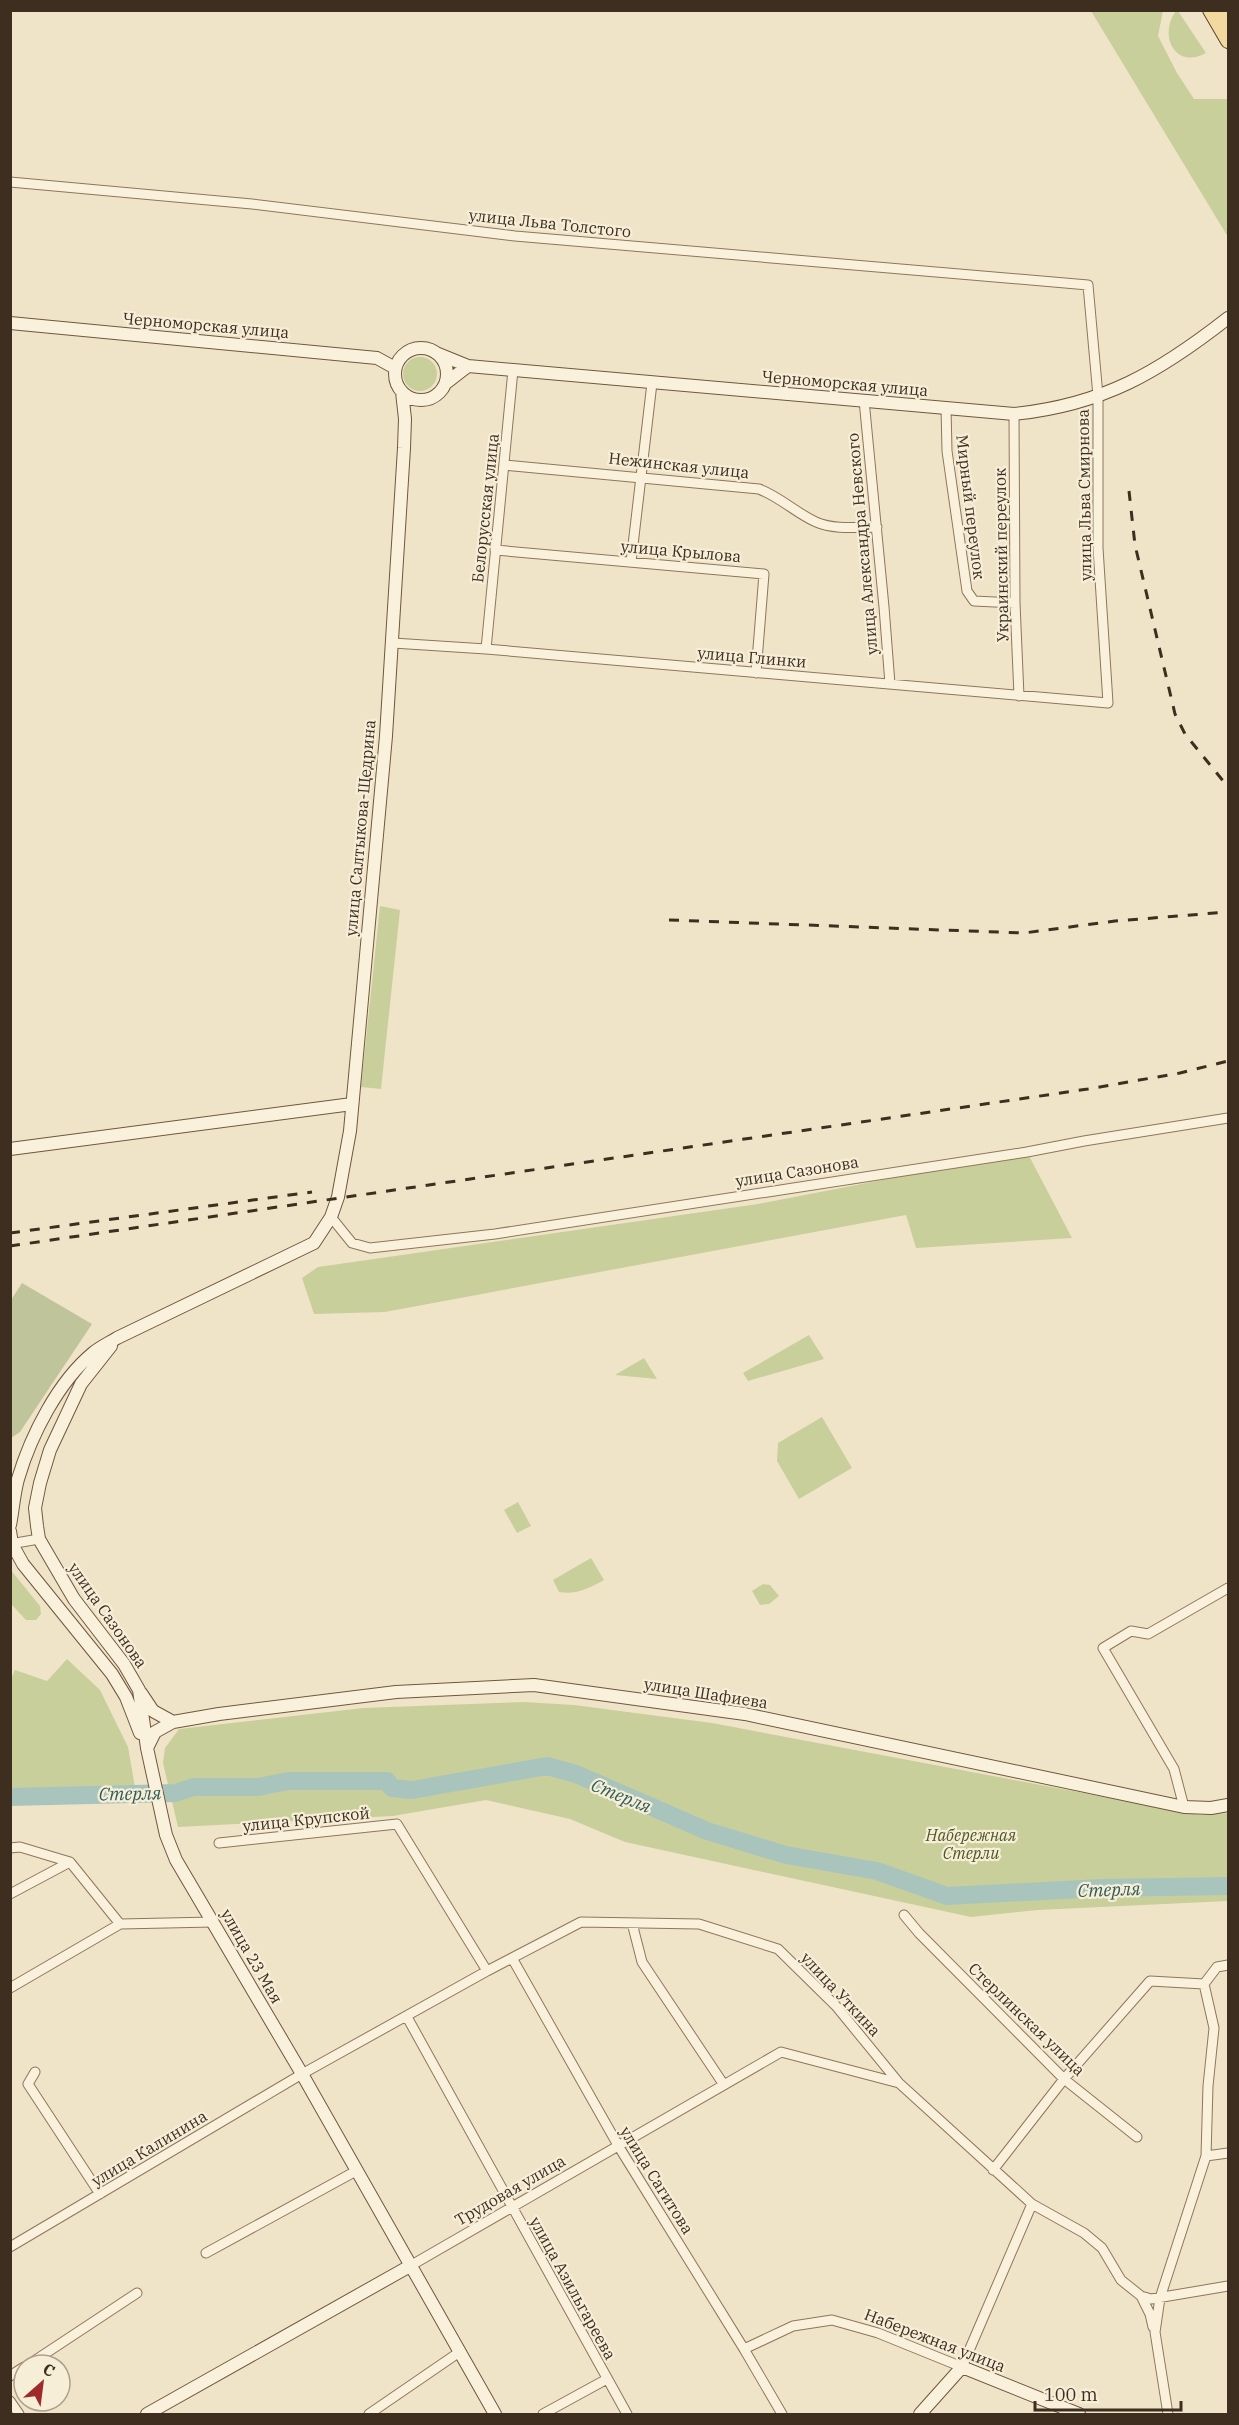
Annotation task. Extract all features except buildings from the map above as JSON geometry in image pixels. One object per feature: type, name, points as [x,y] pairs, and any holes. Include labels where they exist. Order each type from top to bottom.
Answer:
[{"type":"main road","points":[[1209,10],[1228,42]]},
{"type":"main road","points":[[1223,10],[1228,19]]},
{"type":"main road","name":"Черноморская улица","points":[[436,353],[468,366],[1014,414],[1050,410],[1098,396],[1128,384],[1166,364],[1228,318]]},
{"type":"main road","name":"Черноморская улица","points":[[10,323],[377,358],[395,368]]},
{"type":"main road","points":[[377,358],[420,348],[436,353],[446,366],[446,382]]},
{"type":"main road","points":[[412,349],[404,354],[395,368],[397,385],[402,392],[414,400],[436,395],[446,382],[468,366]]},
{"type":"main road","name":"улица Салтыкова-Щедрина","points":[[300,1250],[314,1243],[331,1217],[338,1197],[350,1131],[393,643],[405,419],[402,392]]},
{"type":"main road","points":[[405,419],[422,400]]},
{"type":"main road","points":[[10,1149],[352,1104]]},
{"type":"main road","name":"улица Сазонова","points":[[10,1525],[17,1481],[30,1441],[55,1398],[81,1364],[117,1338],[300,1250]]},
{"type":"main road","name":"улица Сазонова","points":[[117,1338],[81,1384],[50,1450],[35,1508],[39,1539],[74,1599],[124,1664],[139,1689],[147,1748]]},
{"type":"main road","name":"улица Сазонова","points":[[11,1540],[23,1564],[41,1588],[112,1674],[126,1697],[147,1748]]},
{"type":"main road","points":[[112,1674],[121,1672],[124,1664]]},
{"type":"main road","name":"улица Шафиева","points":[[173,1722],[396,1692],[534,1685],[646,1699],[767,1718],[1184,1807],[1211,1808],[1228,1805]]},
{"type":"main road","points":[[139,1689],[153,1711],[173,1722]]},
{"type":"main road","points":[[147,1748],[155,1732],[173,1722]]},
{"type":"main road","name":"улица 23 Мая","points":[[147,1748],[165,1835],[176,1860],[302,2074],[495,2415]]},
{"type":"main road","name":"Трудовая улица","points":[[147,2415],[410,2266]]},
{"type":"main road","points":[[920,2415],[962,2367]]},
{"type":"main road","name":"Набережная улица","points":[[962,2367],[1079,2415]]},
{"type":"street","name":"улица Льва Толстого","points":[[10,182],[252,204],[515,236],[1088,285]]},
{"type":"street","name":"улица Льва Смирнова","points":[[1088,285],[1098,396],[1098,548],[1108,704]]},
{"type":"street","name":"Белорусская улица","points":[[486,649],[513,370]]},
{"type":"street","points":[[631,562],[652,383]]},
{"type":"street","name":"улица Александра Невского","points":[[864,400],[890,684]]},
{"type":"street","name":"Мирный переулок","points":[[946,408],[947,451],[967,591],[974,601],[1015,603]]},
{"type":"street","name":"Украинский переулок","points":[[1014,414],[1015,603],[1019,696]]},
{"type":"street","name":"Нежинская улица","points":[[504,465],[641,476],[759,489],[775,495],[816,522],[829,526],[877,527]]},
{"type":"street","name":"улица Крылова","points":[[495,550],[765,574],[756,672]]},
{"type":"street","name":"улица Глинки","points":[[393,643],[756,672],[1108,704]]},
{"type":"street","name":"улица Сазонова","points":[[331,1217],[352,1243],[369,1248],[519,1231],[1027,1152],[1228,1118]]},
{"type":"street","points":[[11,1540],[39,1539]]},
{"type":"street","points":[[1184,1807],[1174,1769],[1103,1648],[1131,1631],[1148,1634],[1228,1588]]},
{"type":"street","name":"улица Крупской","points":[[219,1843],[397,1824],[486,1971]]},
{"type":"street","points":[[10,1848],[20,1847],[70,1862],[120,1924]]},
{"type":"street","points":[[10,1894],[70,1862]]},
{"type":"street","name":"Стерлинская улица","points":[[904,1915],[919,1933],[1064,2079],[1137,2137]]},
{"type":"street","points":[[10,1988],[120,1924],[213,1922]]},
{"type":"street","name":"улица Уткина","points":[[302,2074],[486,1971],[581,1922],[699,1924],[778,1949],[836,2006],[899,2083],[1032,2204],[1084,2233],[1102,2248],[1121,2280],[1141,2296]]},
{"type":"street","points":[[632,1923],[642,1962],[724,2085]]},
{"type":"street","name":"улица Сагитова","points":[[512,1958],[619,2147],[744,2349],[782,2415]]},
{"type":"street","points":[[1204,1984],[1217,1967],[1228,1965]]},
{"type":"street","points":[[993,2169],[1064,2079],[1150,1982],[1204,1984]]},
{"type":"street","points":[[1155,2332],[1160,2298],[1206,2156],[1208,2086],[1214,2028],[1204,1984]]},
{"type":"street","name":"улица Азильгареева","points":[[407,2017],[627,2415]]},
{"type":"street","name":"Трудовая улица","points":[[410,2266],[782,2052],[899,2083]]},
{"type":"street","points":[[35,2072],[28,2084],[100,2194]]},
{"type":"street","name":"улица Калинина","points":[[10,2247],[302,2074]]},
{"type":"street","points":[[1206,2156],[1228,2152]]},
{"type":"street","points":[[206,2253],[356,2172]]},
{"type":"street","points":[[962,2367],[1032,2204]]},
{"type":"street","points":[[1141,2296],[1151,2299],[1160,2298],[1228,2286]]},
{"type":"street","points":[[46,2353],[137,2293]]},
{"type":"street","points":[[1141,2296],[1150,2314],[1155,2332],[1168,2415]]},
{"type":"street","name":"Набережная улица","points":[[744,2349],[793,2326],[832,2320],[878,2333],[962,2367]]},
{"type":"street","points":[[369,2415],[459,2353]]},
{"type":"street","points":[[543,2415],[607,2379]]},
{"type":"street","points":[[10,2401],[19,2415]]},
{"type":"green space","points":[[1091,11],[1163,11],[1158,36],[1177,73],[1194,99],[1228,99],[1228,237]]},
{"type":"green space","points":[[1176,11],[1206,53],[1186,57],[1178,54],[1173,47],[1169,39],[1169,30]]},
{"type":"green space","points":[[420,357],[432,362],[437,374],[432,386],[420,391],[408,386],[403,374],[408,362]]},
{"type":"green space","points":[[380,906],[400,910],[381,1089],[361,1087]]},
{"type":"green space","points":[[1027,1152],[1072,1238],[916,1248],[906,1215],[385,1312],[314,1314],[302,1278],[318,1267],[758,1204]]},
{"type":"green space","points":[[22,1283],[92,1324],[20,1432],[11,1438],[11,1300]]},
{"type":"green space","points":[[809,1335],[824,1359],[748,1381],[743,1373]]},
{"type":"green space","points":[[644,1358],[657,1379],[615,1375]]},
{"type":"green space","points":[[822,1417],[852,1468],[799,1499],[777,1461],[778,1443]]},
{"type":"green space","points":[[518,1502],[531,1526],[517,1533],[504,1510]]},
{"type":"green space","points":[[591,1558],[604,1580],[577,1592],[559,1592],[553,1580]]},
{"type":"green space","points":[[10,1569],[40,1606],[41,1614],[36,1620],[26,1620],[11,1604]]},
{"type":"green space","points":[[763,1584],[770,1585],[779,1596],[769,1604],[760,1605],[752,1591]]},
{"type":"green space","points":[[67,1659],[100,1690],[128,1747],[135,1787],[11,1792],[10,1681],[15,1670],[47,1681]]},
{"type":"green space","name":"Набережная Стерли","points":[[524,1702],[574,1705],[712,1723],[1200,1815],[1228,1813],[1228,1901],[1038,1910],[971,1917],[625,1842],[570,1819],[486,1800],[393,1816],[178,1827],[163,1763],[165,1748],[179,1729],[363,1708]]},
{"type":"waterway","name":"Стерля","points":[[10,1797],[175,1793],[194,1787],[258,1787],[288,1781],[387,1781],[392,1788],[412,1790],[547,1766],[576,1774],[707,1831],[786,1855],[877,1871],[947,1896],[1101,1888],[1228,1886]]},
{"type":"railway","points":[[1129,491],[1135,545],[1175,714],[1185,734],[1228,787]]},
{"type":"railway","points":[[669,920],[1024,933],[1115,921],[1228,912]]},
{"type":"railway","points":[[10,1246],[1088,1089],[1180,1073],[1228,1061]]},
{"type":"railway","points":[[10,1233],[312,1192]]}]
